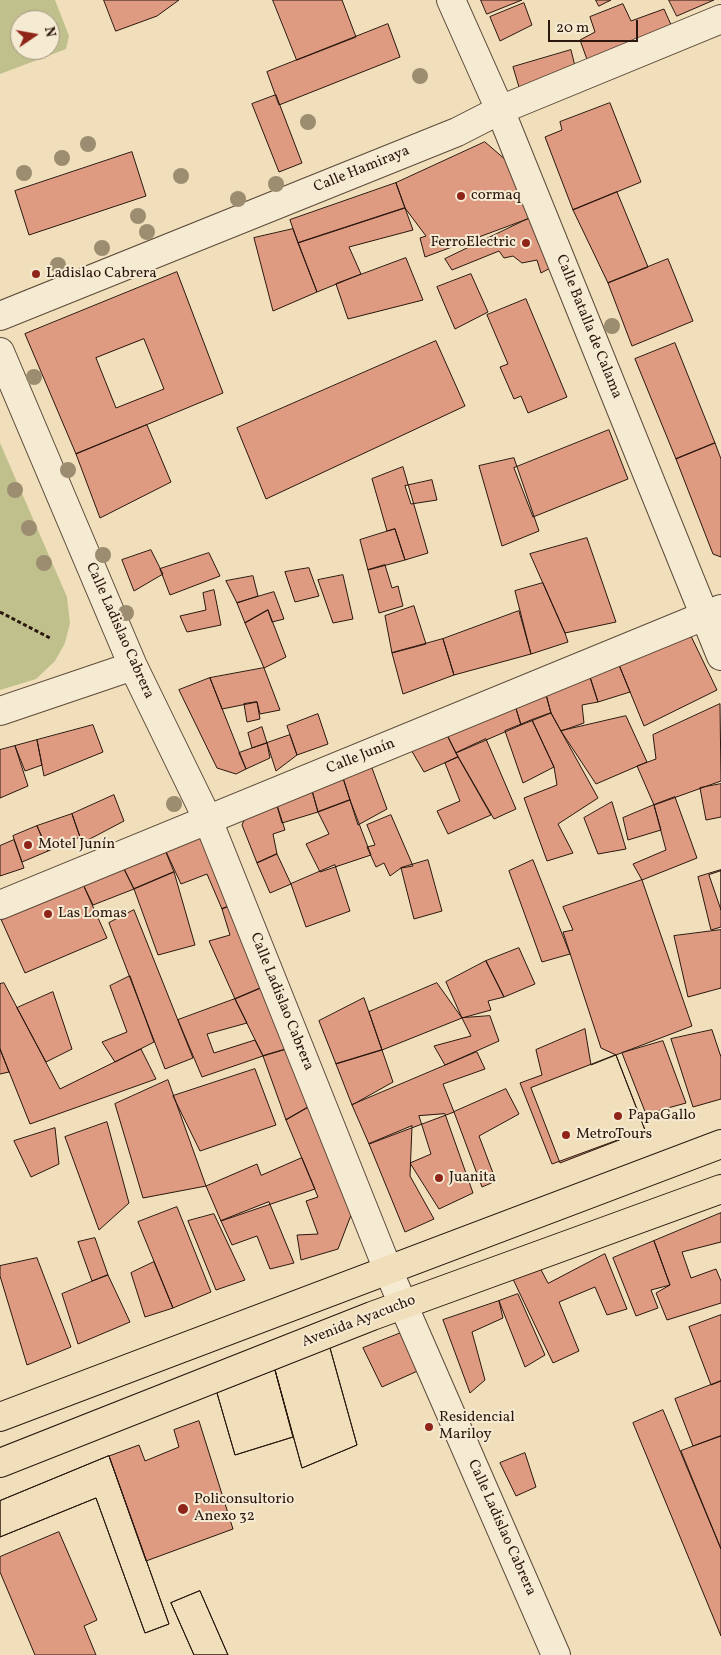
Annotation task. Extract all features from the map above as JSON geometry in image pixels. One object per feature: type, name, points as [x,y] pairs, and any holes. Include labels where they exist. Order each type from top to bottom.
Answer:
[{"type":"main road","points":[[0,1417],[721,1144]]},
{"type":"main road","name":"Avenida Ayacucho","points":[[0,1462],[403,1305],[721,1189]]},
{"type":"street","name":"Calle Batalla de Calama","points":[[451,0],[500,110],[712,613],[721,656]]},
{"type":"street","name":"Calle Hamiraya","points":[[0,316],[457,132],[500,110],[721,19]]},
{"type":"street","name":"Calle Ladislao Cabrera","points":[[0,352],[133,666],[208,820],[388,1270],[556,1655]]},
{"type":"street","name":"Calle Junín","points":[[0,905],[712,613]]},
{"type":"street","points":[[0,711],[133,666]]},
{"type":"path","points":[[0,612],[52,639]]},
{"type":"green space","points":[[0,0],[55,0],[59,10],[10,10],[10,60],[37,60],[0,74]]},
{"type":"green space","points":[[60,13],[69,36],[66,49],[60,51]]},
{"type":"green space","points":[[0,443],[67,597],[70,623],[65,643],[55,661],[36,679],[0,690]]},
{"type":"building","points":[[104,0],[179,0],[157,16],[116,31]]},
{"type":"building","points":[[273,0],[342,0],[356,37],[297,60]]},
{"type":"building","points":[[481,0],[522,0],[487,14]]},
{"type":"building","points":[[596,0],[611,0],[599,6]]},
{"type":"building","points":[[669,0],[714,0],[677,16]]},
{"type":"building","points":[[524,3],[532,25],[500,41],[490,17]]},
{"type":"building","points":[[623,4],[631,21],[664,9],[676,36],[589,65],[580,40],[595,32],[590,17]]},
{"type":"building","points":[[388,24],[400,57],[279,105],[267,72]]},
{"type":"building","points":[[571,50],[577,74],[519,87],[513,67]]},
{"type":"building","points":[[276,95],[302,163],[279,172],[252,104]]},
{"type":"building","points":[[610,103],[641,182],[573,210],[545,137],[562,130],[560,122]]},
{"type":"building","name":"cormaq","points":[[485,142],[507,161],[530,218],[425,257],[420,238],[426,236],[405,208],[396,183]]},
{"type":"building","points":[[132,152],[146,196],[29,235],[15,191]]},
{"type":"building","points":[[396,183],[405,208],[298,243],[290,220]]},
{"type":"building","points":[[617,192],[648,267],[608,283],[573,210]]},
{"type":"building","points":[[405,208],[413,230],[349,247],[361,274],[317,292],[298,243]]},
{"type":"building","points":[[530,218],[556,265],[541,273],[537,260],[522,263],[513,256],[504,258],[499,251],[452,270],[445,259]]},
{"type":"building","points":[[293,229],[317,292],[273,311],[254,238]]},
{"type":"building","points":[[406,258],[423,300],[348,319],[336,284]]},
{"type":"building","points":[[668,259],[693,321],[632,346],[608,283]]},
{"type":"building","points":[[177,272],[223,393],[76,454],[25,334]],"holes":[[[144,339],[164,389],[116,408],[96,358]]]},
{"type":"building","points":[[471,274],[488,312],[455,329],[437,287]]},
{"type":"building","points":[[526,299],[567,397],[528,413],[521,396],[514,399],[500,367],[508,364],[487,315]]},
{"type":"building","points":[[436,341],[465,406],[266,499],[237,428]]},
{"type":"building","points":[[675,343],[715,443],[676,459],[635,359]]},
{"type":"building","points":[[147,425],[171,482],[100,518],[76,454]]},
{"type":"building","points":[[609,430],[628,479],[533,517],[514,468]]},
{"type":"building","points":[[715,443],[721,459],[721,557],[713,554],[676,459]]},
{"type":"building","points":[[514,458],[539,531],[502,546],[479,466]]},
{"type":"building","points":[[403,467],[428,553],[405,560],[395,529],[387,531],[372,479]]},
{"type":"building","points":[[432,480],[437,500],[411,504],[405,486]]},
{"type":"building","points":[[395,529],[405,560],[368,570],[360,540]]},
{"type":"building","points":[[587,538],[616,622],[565,633],[530,554]]},
{"type":"building","points":[[151,550],[163,574],[134,591],[122,560]]},
{"type":"building","points":[[209,553],[220,576],[170,595],[160,569]]},
{"type":"building","points":[[385,565],[392,588],[398,586],[403,606],[379,613],[368,570]]},
{"type":"building","points":[[309,568],[319,596],[295,602],[285,572]]},
{"type":"building","points":[[343,575],[353,619],[333,623],[318,580]]},
{"type":"building","points":[[253,576],[258,596],[237,603],[226,581]]},
{"type":"building","points":[[543,583],[568,642],[531,654],[515,591]]},
{"type":"building","points":[[214,590],[221,625],[187,632],[180,616],[206,610],[203,593]]},
{"type":"building","points":[[274,592],[284,619],[272,622],[268,610],[245,623],[237,603]]},
{"type":"building","points":[[414,606],[426,644],[392,653],[385,616]]},
{"type":"building","points":[[268,610],[286,657],[264,668],[245,623]]},
{"type":"building","points":[[519,611],[531,654],[454,675],[443,639]]},
{"type":"building","points":[[688,630],[717,690],[644,726],[617,660]]},
{"type":"building","points":[[443,639],[454,675],[403,694],[392,653]]},
{"type":"building","points":[[617,660],[630,692],[598,702],[589,674]]},
{"type":"building","points":[[264,668],[280,710],[260,714],[257,702],[222,709],[210,678]]},
{"type":"building","points":[[589,674],[598,702],[582,705],[584,723],[561,731],[551,713],[545,691]]},
{"type":"building","points":[[210,678],[246,769],[236,774],[217,768],[179,690]]},
{"type":"building","points":[[545,691],[551,713],[521,725],[514,702]]},
{"type":"building","points":[[257,702],[260,719],[247,722],[244,704]]},
{"type":"building","points":[[514,702],[521,725],[456,753],[447,735]]},
{"type":"building","points":[[720,704],[721,781],[654,805],[637,766],[656,759],[653,735]]},
{"type":"building","points":[[551,713],[598,798],[558,824],[573,853],[547,861],[524,798],[557,785],[554,767],[532,720]]},
{"type":"building","points":[[318,714],[328,744],[297,755],[287,726]]},
{"type":"building","points":[[626,716],[647,762],[596,784],[561,731]]},
{"type":"building","points":[[532,720],[554,767],[523,783],[505,731]]},
{"type":"building","points":[[93,725],[103,752],[44,776],[37,740]]},
{"type":"building","points":[[262,727],[267,743],[252,748],[248,733]]},
{"type":"building","points":[[290,735],[297,755],[276,771],[267,743]]},
{"type":"building","points":[[447,735],[458,757],[424,772],[410,748]]},
{"type":"building","points":[[486,739],[516,809],[494,819],[456,753]]},
{"type":"building","points":[[37,740],[42,765],[25,771],[15,746]]},
{"type":"building","points":[[267,743],[270,758],[246,769],[239,753]]},
{"type":"building","points":[[15,746],[28,786],[0,798],[0,750]]},
{"type":"building","points":[[458,757],[491,815],[448,834],[437,811],[460,801],[445,763]]},
{"type":"building","points":[[372,768],[387,809],[358,825],[343,778]]},
{"type":"building","points":[[343,778],[350,800],[318,812],[311,787]]},
{"type":"building","points":[[721,784],[721,817],[706,820],[700,788]]},
{"type":"building","points":[[311,787],[318,812],[282,823],[275,799]]},
{"type":"building","points":[[114,795],[124,821],[86,841],[80,837],[72,814]]},
{"type":"building","points":[[675,797],[697,858],[642,880],[633,864],[666,850],[654,805]]},
{"type":"building","points":[[275,799],[285,830],[273,834],[277,854],[257,863],[242,825],[251,804]]},
{"type":"building","points":[[350,800],[371,855],[320,872],[306,844],[329,834],[318,812]]},
{"type":"building","points":[[612,802],[626,849],[598,854],[584,818]]},
{"type":"building","points":[[654,805],[661,830],[628,840],[623,818]]},
{"type":"building","points":[[72,814],[80,837],[48,851],[37,826]]},
{"type":"building","points":[[391,815],[413,866],[401,868],[390,876],[384,863],[376,867],[367,847],[375,845],[367,825]]},
{"type":"building","points":[[37,826],[48,851],[22,862],[13,836]]},
{"type":"building","points":[[195,836],[209,842],[234,904],[222,909],[207,874],[181,884],[163,845]]},
{"type":"building","points":[[14,840],[24,868],[0,876],[0,846]]},
{"type":"building","points":[[163,845],[174,872],[134,889],[122,865]]},
{"type":"building","points":[[277,854],[291,884],[270,893],[257,863]]},
{"type":"building","points":[[428,860],[442,911],[414,919],[401,868]]},
{"type":"building","points":[[533,860],[570,954],[542,962],[509,871]]},
{"type":"building","points":[[120,861],[134,889],[93,905],[80,878]]},
{"type":"building","points":[[335,865],[350,911],[306,927],[291,884]]},
{"type":"building","points":[[721,870],[721,927],[711,930],[698,877]]},
{"type":"building","points":[[721,871],[721,910],[709,875]]},
{"type":"building","points":[[174,872],[195,945],[158,955],[134,889]]},
{"type":"building","points":[[642,880],[692,1026],[616,1055],[601,1048],[563,932],[573,930],[563,907]]},
{"type":"building","points":[[82,882],[107,938],[25,973],[0,917]]},
{"type":"building","points":[[234,904],[268,985],[235,999],[209,941],[230,935],[222,909]]},
{"type":"building","points":[[134,910],[193,1058],[165,1069],[109,923]]},
{"type":"building","points":[[721,930],[721,988],[688,997],[674,936]]},
{"type":"building","points":[[519,948],[535,984],[504,997],[486,961]]},
{"type":"building","points":[[486,961],[504,997],[488,1001],[491,1010],[462,1018],[446,982]]},
{"type":"building","points":[[130,976],[154,1042],[115,1062],[102,1042],[127,1032],[110,986]]},
{"type":"building","points":[[4,983],[60,1089],[141,1049],[156,1079],[30,1124],[0,1049],[0,984]]},
{"type":"building","points":[[437,983],[462,1018],[382,1050],[369,1012]]},
{"type":"building","points":[[268,985],[290,1048],[263,1056],[235,999]]},
{"type":"building","points":[[53,992],[72,1049],[46,1062],[17,1008]]},
{"type":"building","points":[[364,998],[382,1050],[336,1064],[319,1021]]},
{"type":"building","points":[[235,999],[247,1023],[207,1034],[214,1053],[255,1040],[263,1056],[202,1077],[178,1020]]},
{"type":"building","points":[[490,1016],[499,1041],[445,1065],[434,1046],[471,1036],[462,1018]]},
{"type":"building","points":[[585,1029],[591,1065],[616,1055],[645,1130],[552,1164],[520,1083],[542,1075],[536,1050]]},
{"type":"building","points":[[712,1030],[721,1057],[721,1099],[693,1107],[671,1039]]},
{"type":"building","points":[[663,1041],[686,1103],[646,1114],[622,1053]]},
{"type":"building","points":[[290,1048],[312,1105],[286,1120],[263,1056]]},
{"type":"building","points":[[0,1049],[9,1072],[0,1074]]},
{"type":"building","points":[[382,1050],[393,1082],[352,1105],[336,1064]]},
{"type":"building","points":[[477,1052],[485,1069],[443,1084],[454,1112],[369,1144],[352,1105]]},
{"type":"building","points":[[616,1055],[645,1130],[560,1163],[531,1088]]},
{"type":"building","points":[[255,1069],[276,1125],[200,1151],[173,1096]]},
{"type":"building","points":[[168,1080],[206,1186],[143,1198],[115,1104]]},
{"type":"building","points":[[506,1089],[519,1114],[479,1136],[496,1181],[482,1187],[454,1112]]},
{"type":"building","points":[[312,1105],[353,1210],[338,1249],[301,1260],[297,1235],[318,1234],[306,1201],[318,1197],[286,1120]]},
{"type":"building","points":[[445,1114],[473,1193],[439,1209],[410,1163],[431,1154],[419,1116]]},
{"type":"building","points":[[107,1122],[129,1203],[99,1230],[65,1137]]},
{"type":"building","points":[[412,1126],[410,1176],[434,1219],[405,1232],[369,1144]]},
{"type":"building","points":[[55,1128],[59,1164],[31,1177],[14,1141]]},
{"type":"building","points":[[302,1158],[315,1189],[221,1221],[206,1186],[257,1164],[261,1175]]},
{"type":"building","points":[[269,1202],[294,1263],[270,1269],[257,1236],[232,1245],[221,1221]]},
{"type":"building","points":[[177,1207],[211,1292],[173,1308],[138,1222]]},
{"type":"building","points":[[721,1213],[721,1242],[682,1252],[691,1278],[716,1269],[721,1281],[721,1303],[667,1320],[656,1293],[670,1285],[654,1241]]},
{"type":"building","points":[[214,1214],[245,1280],[216,1290],[188,1221]]},
{"type":"building","points":[[95,1238],[108,1275],[92,1281],[78,1242]]},
{"type":"building","points":[[654,1241],[670,1285],[651,1290],[658,1308],[636,1316],[613,1258]]},
{"type":"building","points":[[605,1254],[627,1309],[607,1315],[595,1287],[559,1302],[579,1351],[553,1363],[512,1277],[538,1264],[548,1283]]},
{"type":"building","points":[[37,1258],[71,1347],[27,1365],[0,1276],[0,1266]]},
{"type":"building","points":[[154,1262],[173,1308],[145,1317],[131,1273]]},
{"type":"building","points":[[108,1275],[130,1322],[78,1344],[62,1294]]},
{"type":"building","points":[[518,1294],[545,1355],[525,1367],[499,1301]]},
{"type":"building","points":[[499,1301],[503,1318],[472,1332],[485,1380],[470,1393],[443,1320]]},
{"type":"building","points":[[721,1315],[721,1381],[711,1385],[689,1327]]},
{"type":"building","points":[[406,1331],[422,1369],[382,1387],[363,1348]]},
{"type":"building","points":[[330,1348],[357,1445],[302,1468],[275,1370]]},
{"type":"building","points":[[330,1348],[357,1445],[302,1468],[275,1370]]},
{"type":"building","points":[[275,1370],[293,1437],[235,1455],[217,1393]]},
{"type":"building","points":[[275,1370],[293,1437],[235,1455],[217,1393]]},
{"type":"building","points":[[721,1381],[721,1436],[693,1446],[675,1399]]},
{"type":"building","points":[[663,1410],[721,1549],[721,1636],[633,1423]]},
{"type":"building","name":"Policonsultorio Anexo 32","points":[[199,1421],[233,1529],[146,1561],[109,1456],[139,1445],[145,1461],[179,1447],[174,1430]]},
{"type":"building","points":[[721,1436],[721,1549],[681,1451]]},
{"type":"building","points":[[525,1453],[536,1487],[516,1496],[500,1463]]},
{"type":"building","points":[[109,1456],[169,1624],[145,1633],[96,1498],[0,1537],[0,1501]]},
{"type":"building","points":[[109,1456],[169,1624],[145,1633],[96,1498],[0,1537],[0,1501]]},
{"type":"building","points":[[59,1532],[97,1620],[84,1626],[96,1655],[35,1655],[0,1572],[0,1557]]},
{"type":"building","points":[[200,1591],[228,1655],[194,1655],[171,1603]]},
{"type":"building","points":[[200,1591],[228,1655],[194,1655],[171,1603]]},
{"type":"place","name":"cormaq","points":[[461,196]]},
{"type":"place","name":"FerroElectric","points":[[526,243]]},
{"type":"place","name":"Ladislao Cabrera","points":[[36,274]]},
{"type":"place","name":"Motel Junín","points":[[28,845]]},
{"type":"place","name":"Las Lomas","points":[[48,914]]},
{"type":"place","name":"PapaGallo","points":[[618,1116]]},
{"type":"place","name":"MetroTours","points":[[566,1135]]},
{"type":"place","name":"Juanita","points":[[439,1178]]},
{"type":"place","name":"Residencial Mariloy","points":[[429,1427]]},
{"type":"place","name":"Policonsultorio Anexo 32","points":[[183,1509]]}]
